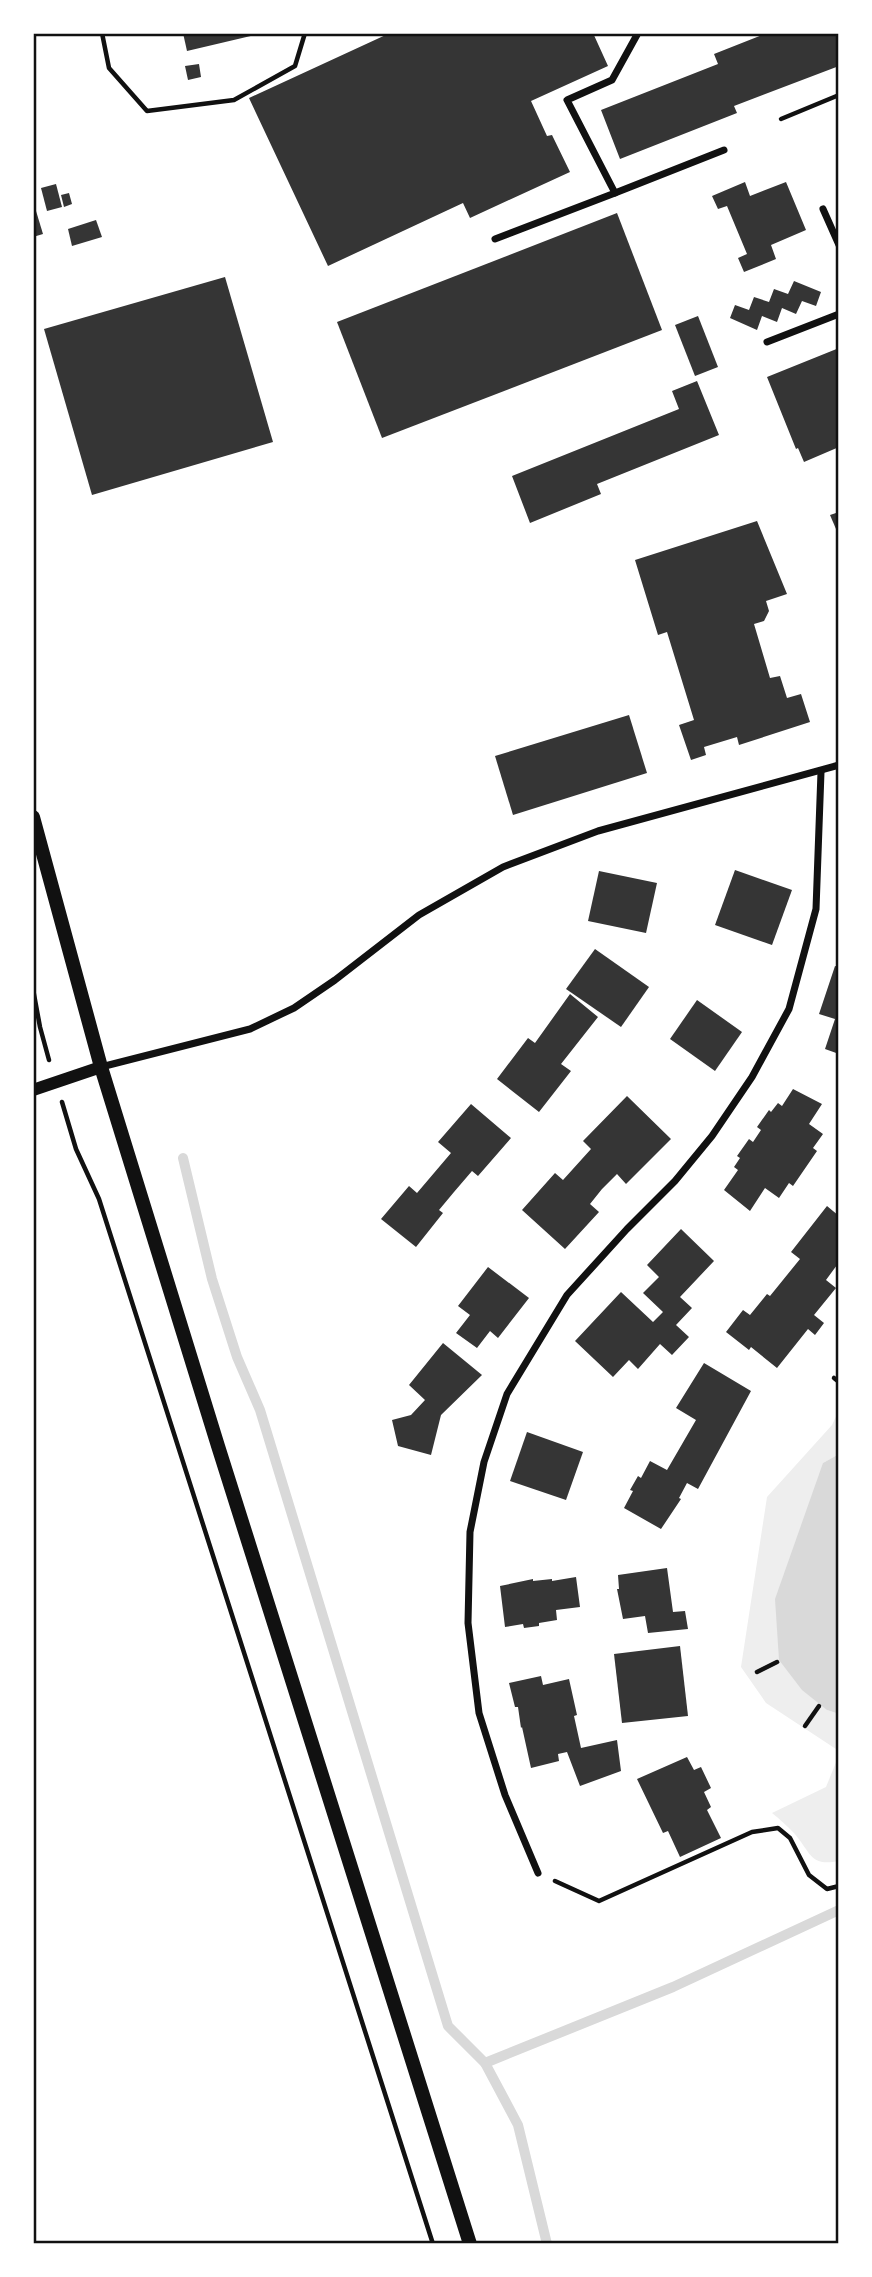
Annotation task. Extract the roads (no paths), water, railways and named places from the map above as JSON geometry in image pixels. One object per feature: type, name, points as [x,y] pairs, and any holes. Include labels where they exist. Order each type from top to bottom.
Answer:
[{"type":"main road","points":[[33,817],[101,1068],[470,2244]]},
{"type":"street","points":[[615,193],[567,100],[612,80],[638,33]]},
{"type":"street","points":[[495,239],[724,150]]},
{"type":"street","points":[[823,208],[839,245]]},
{"type":"street","points":[[767,342],[839,314]]},
{"type":"street","points":[[33,1090],[101,1068],[250,1029],[294,1008],[419,915],[503,867],[598,831],[839,765]]},
{"type":"street","points":[[538,1873],[505,1795],[479,1713],[468,1623],[470,1532],[484,1462],[507,1394],[568,1295],[627,1229],[675,1181],[712,1136],[752,1077],[789,1009],[816,909],[821,772]]},
{"type":"waterway","points":[[183,1158],[212,1279],[237,1357],[260,1410],[448,2026],[485,2063],[518,2125],[547,2244]]},
{"type":"waterway","points":[[485,2063],[673,1987],[839,1910]]}]
